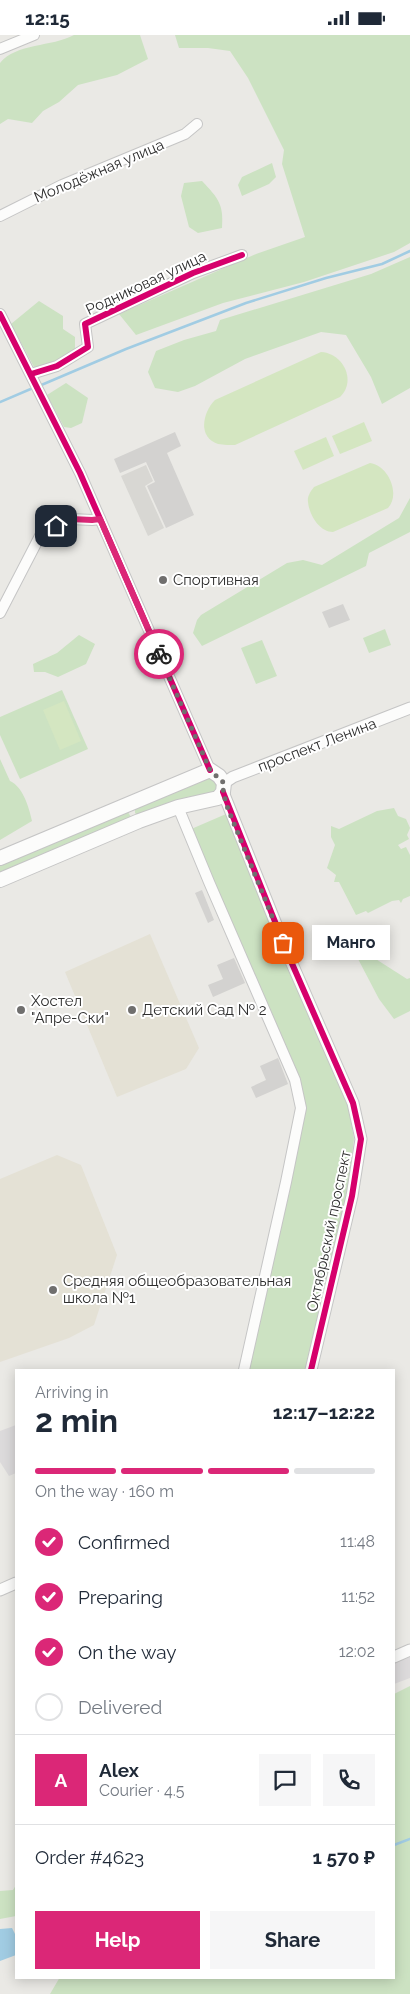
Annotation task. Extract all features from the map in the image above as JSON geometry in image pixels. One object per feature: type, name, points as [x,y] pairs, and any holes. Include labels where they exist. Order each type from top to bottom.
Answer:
[{"type":"main road","points":[[0,858],[210,770],[223,787]]},
{"type":"main road","name":"проспект Ленина","points":[[0,880],[139,821],[178,807],[218,798],[223,787]]},
{"type":"main road","points":[[131,803],[132,814],[139,821]]},
{"type":"street","points":[[0,49],[34,35]]},
{"type":"street","name":"Молодёжная улица","points":[[0,215],[62,185],[185,135],[197,124]]},
{"type":"street","name":"Родниковая улица","points":[[31,374],[57,366],[88,347],[85,324],[193,273],[242,255]]},
{"type":"street","points":[[0,314],[80,473],[210,770]]},
{"type":"street","points":[[0,613],[42,532],[71,519],[100,519]]},
{"type":"street","name":"проспект Ленина","points":[[223,787],[233,777],[410,708]]},
{"type":"street","name":"Октябрьский проспект","points":[[223,787],[290,959],[353,1103],[361,1139],[352,1196],[311,1369]]},
{"type":"street","points":[[178,807],[212,891],[295,1080],[301,1109],[244,1369]]},
{"type":"street","points":[[0,1590],[15,1583]]},
{"type":"street","points":[[395,1657],[410,1650]]},
{"type":"shaded area","points":[[146,465],[153,481],[145,486],[164,528],[148,536],[121,476]]},
{"type":"shaded area","name":"Детский Сад № 2","points":[[150,934],[199,1048],[186,1069],[117,1097],[65,972]]},
{"type":"shaded area","name":"Средняя общеобразовательная школа №1","points":[[57,1155],[81,1165],[117,1255],[94,1325],[69,1338],[0,1362],[0,1179]]},
{"type":"shaded area","points":[[15,1425],[15,1473],[9,1476],[0,1462],[0,1431]]},
{"type":"shaded area","points":[[410,1654],[410,1678],[395,1684],[395,1661]]},
{"type":"green space","points":[[74,35],[140,35],[148,59],[117,75],[78,85],[59,102],[43,111],[32,123],[8,119],[0,124],[0,63],[15,52]]},
{"type":"green space","points":[[175,35],[410,35],[410,243],[394,252],[304,282],[223,303],[136,335],[119,314],[256,254],[305,237],[282,164],[284,150],[248,78],[230,51],[208,48],[179,48]]},
{"type":"green space","points":[[272,163],[276,177],[269,184],[242,196],[238,185],[242,177]]},
{"type":"green space","points":[[202,181],[219,202],[222,213],[222,228],[198,233],[189,227],[181,196],[184,183]]},
{"type":"green space","points":[[410,257],[410,388],[382,404],[371,377],[346,335],[321,332],[245,359],[195,386],[178,392],[155,388],[148,372],[156,351],[184,340],[216,331],[220,320],[371,274]]},
{"type":"green space","points":[[39,301],[63,316],[63,329],[75,337],[75,350],[58,362],[34,367],[11,324]]},
{"type":"green space","points":[[321,352],[336,357],[345,369],[347,383],[345,391],[340,397],[235,445],[218,444],[211,441],[207,436],[204,424],[205,417],[215,400]]},
{"type":"green space","points":[[66,383],[88,398],[82,423],[71,428],[64,427],[47,395]]},
{"type":"green space","points":[[364,422],[372,441],[340,454],[332,436]]},
{"type":"green space","points":[[326,437],[334,456],[303,470],[294,451]]},
{"type":"green space","points":[[370,463],[382,469],[391,481],[393,495],[392,502],[388,508],[333,532],[319,526],[313,517],[308,502],[314,487]]},
{"type":"green space","points":[[410,498],[410,532],[369,553],[366,566],[202,646],[193,633],[197,620],[201,615],[287,563],[303,560],[322,565],[399,518]]},
{"type":"green space","points":[[385,629],[391,645],[369,653],[363,638]]},
{"type":"green space","points":[[79,635],[95,644],[86,664],[58,677],[45,672],[34,672],[33,664],[57,653]]},
{"type":"green space","points":[[262,640],[277,676],[256,684],[241,648]]},
{"type":"green space","points":[[62,690],[88,749],[20,779],[0,735],[0,717]]},
{"type":"green space","points":[[64,701],[81,741],[60,750],[43,710]]},
{"type":"green space","points":[[0,759],[10,781],[15,784],[25,798],[32,821],[0,840]]},
{"type":"green space","points":[[208,777],[214,779],[219,785],[217,793],[137,815],[135,813],[135,809]]},
{"type":"green space","points":[[394,808],[398,816],[406,819],[410,828],[407,835],[409,839],[398,845],[401,849],[406,847],[410,855],[410,896],[403,899],[401,903],[399,900],[392,901],[368,913],[366,911],[356,915],[339,882],[334,882],[336,875],[327,868],[335,845],[331,837],[331,826],[339,829],[377,811]]},
{"type":"green space","points":[[128,812],[132,819],[0,876],[0,865]]},
{"type":"green space","points":[[226,814],[348,1104],[354,1139],[345,1210],[308,1369],[246,1369],[303,1107],[189,830]]},
{"type":"green space","points":[[371,956],[407,979],[410,978],[410,1011],[394,1019],[379,999],[357,957]]},
{"type":"green space","points":[[410,1686],[410,1994],[50,1994],[59,1979],[395,1979],[395,1694]]},
{"type":"green space","points":[[15,1887],[15,1916],[0,1919],[0,1891],[13,1890]]},
{"type":"water","points":[[12,1928],[15,1934],[15,1955],[0,1961],[0,1929]]},
{"type":"building","points":[[175,432],[181,446],[167,453],[194,515],[166,528],[147,486],[155,482],[146,462],[120,473],[114,459]]},
{"type":"building","points":[[343,604],[350,620],[329,628],[322,612]]},
{"type":"building","points":[[202,890],[214,920],[208,923],[195,893]]},
{"type":"building","points":[[234,958],[245,983],[213,997],[208,985],[223,979],[217,965]]},
{"type":"building","points":[[278,1058],[288,1084],[256,1098],[251,1087],[266,1080],[260,1066]]},
{"type":"waterway","points":[[39,386],[126,349],[246,303],[326,278],[382,264],[410,251]]},
{"type":"waterway","points":[[0,402],[33,388]]},
{"type":"waterway","points":[[395,1845],[410,1839]]},
{"type":"cycle path","points":[[31,374],[57,366],[88,347],[85,324],[193,273],[242,255]]},
{"type":"cycle path","points":[[0,314],[80,473],[210,770]]},
{"type":"cycle path","points":[[223,792],[290,959],[353,1103],[361,1139],[352,1196],[311,1369]]},
{"type":"way so far","points":[[159,654],[210,770],[219,776],[224,783],[223,792],[228,809],[283,943]]},
{"type":"place","name":"Спортивная","points":[[163,580]]},
{"type":"place","name":"Манго","points":[[283,943]]},
{"type":"place","name":"Хостел \"Апре-Ски\"","points":[[21,1010]]},
{"type":"place","name":"Детский Сад № 2","points":[[132,1010]]},
{"type":"place","name":"Средняя общеобразовательная школа №1","points":[[53,1290]]},
{"type":"route","points":[[56,526],[71,519],[100,519],[159,654]]}]
